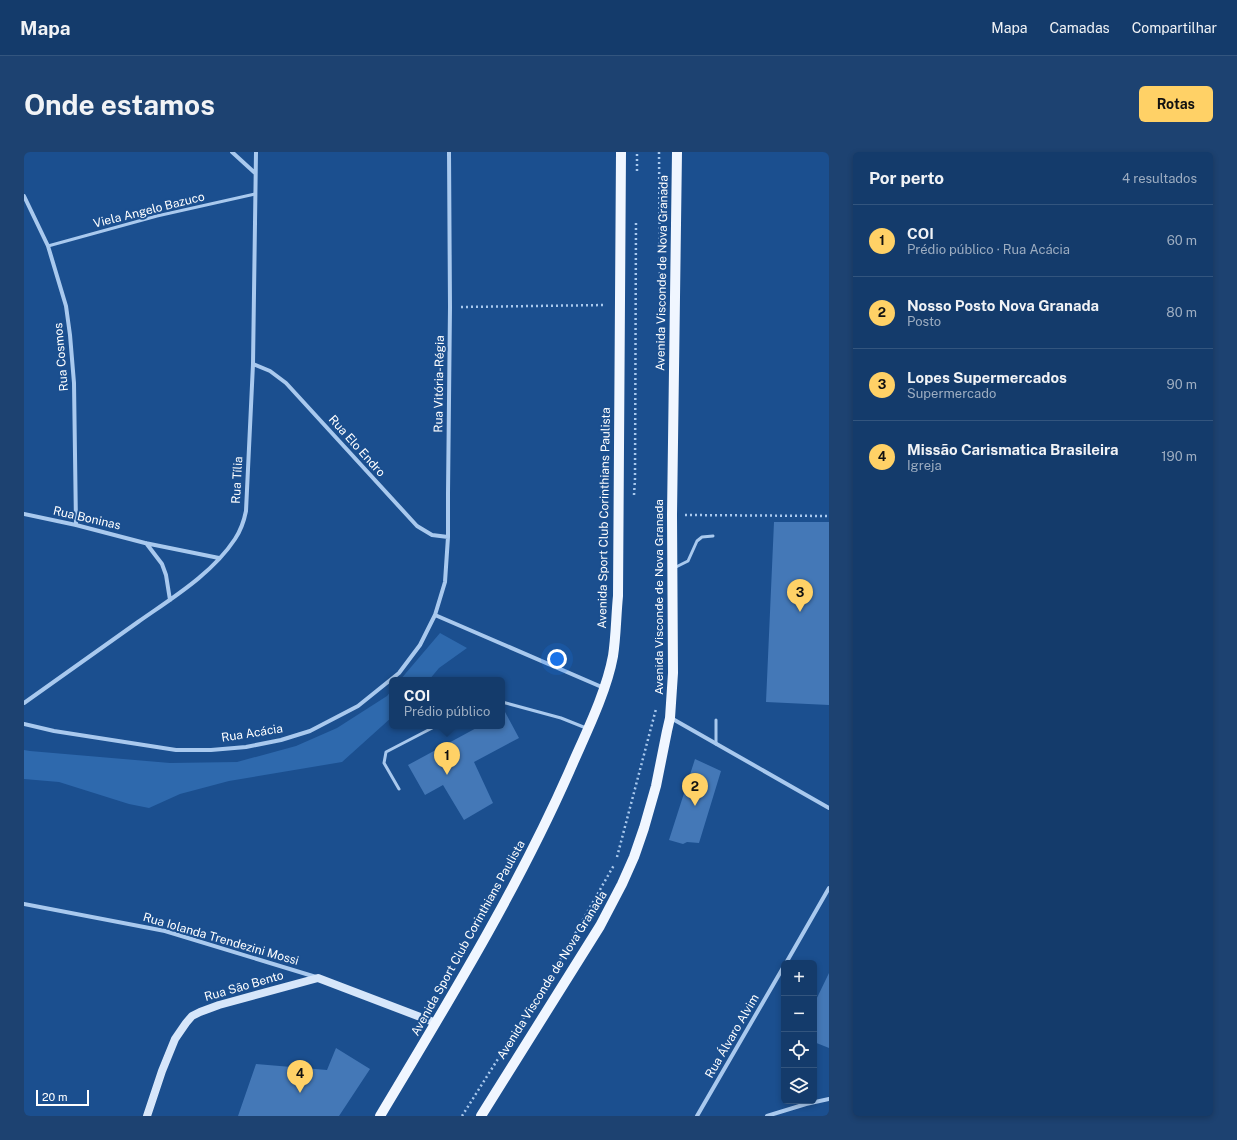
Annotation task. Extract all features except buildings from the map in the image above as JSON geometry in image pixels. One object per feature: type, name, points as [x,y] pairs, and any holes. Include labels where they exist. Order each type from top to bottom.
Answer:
[{"type":"main road","name":"Avenida Sport Club Corinthians Paulista","points":[[380,1116],[436,1023],[509,896],[553,808],[588,729],[604,688],[613,657],[618,596],[621,152]]},
{"type":"main road","name":"Avenida Visconde de Nova Granada","points":[[481,1116],[600,926],[622,884],[634,857],[644,828],[656,786],[670,718],[673,673],[672,515],[677,152]]},
{"type":"street","points":[[232,152],[255,173]]},
{"type":"street","name":"Rua Tília","points":[[24,703],[170,600],[200,576],[219,558],[235,539],[243,524],[246,511],[253,364],[256,152]]},
{"type":"street","name":"Rua Vitória-Régia","points":[[435,616],[445,582],[448,536],[450,307],[449,152]]},
{"type":"street","name":"Rua Cosmos","points":[[24,196],[48,246],[66,306],[74,383],[76,525]]},
{"type":"street","name":"Rua Elo Endro","points":[[253,364],[270,371],[286,383],[417,526],[432,535],[448,536]]},
{"type":"street","name":"Rua Boninas","points":[[24,514],[76,525],[146,543],[219,558]]},
{"type":"street","points":[[146,543],[162,564],[166,575],[170,600]]},
{"type":"street","points":[[435,616],[604,688]]},
{"type":"street","name":"Rua Acácia","points":[[394,677],[399,673],[420,645],[435,616]]},
{"type":"street","name":"Rua Acácia","points":[[24,724],[54,731],[176,750],[239,748],[281,740],[310,731],[358,706],[389,681]]},
{"type":"street","points":[[670,718],[829,808]]},
{"type":"street","points":[[788,960],[829,888]]},
{"type":"street","name":"Rua Iolanda Trendezini Mossi","points":[[24,904],[165,931],[318,978]]},
{"type":"street","name":"Rua Álvaro Alvim","points":[[697,1116],[781,971]]},
{"type":"street","points":[[318,978],[436,1023]]},
{"type":"street","name":"Rua São Bento","points":[[147,1116],[162,1071],[175,1039],[192,1016],[218,1005],[318,978]]},
{"type":"street","points":[[767,1116],[806,1104],[829,1099]]},
{"type":"lane","name":"Viela Angelo Bazuco","points":[[48,246],[157,216],[255,194]]},
{"type":"lane","points":[[673,569],[688,561],[697,541],[702,537],[713,536]]},
{"type":"lane","points":[[505,703],[561,718],[588,729]]},
{"type":"lane","points":[[716,720],[716,744]]},
{"type":"lane","points":[[399,789],[384,763],[386,752],[430,729]]},
{"type":"path","points":[[636,178],[637,152]]},
{"type":"path","points":[[634,501],[636,479],[636,216]]},
{"type":"path","points":[[450,307],[620,305]]},
{"type":"path","points":[[672,515],[829,516]]},
{"type":"shaded area","points":[[440,633],[467,648],[439,668],[432,677],[403,677]]},
{"type":"shaded area","points":[[389,694],[389,720],[342,762],[229,781],[180,794],[149,808],[129,804],[59,782],[24,779],[24,750],[170,763],[237,762],[296,746],[337,728]]},
{"type":"place","name":"Lopes Supermercados","points":[[800,612]]},
{"type":"place","name":"COI","points":[[447,775]]},
{"type":"place","name":"Nosso Posto Nova Granada","points":[[695,806]]},
{"type":"place","name":"Missão Carismatica Brasileira","points":[[300,1093]]}]
